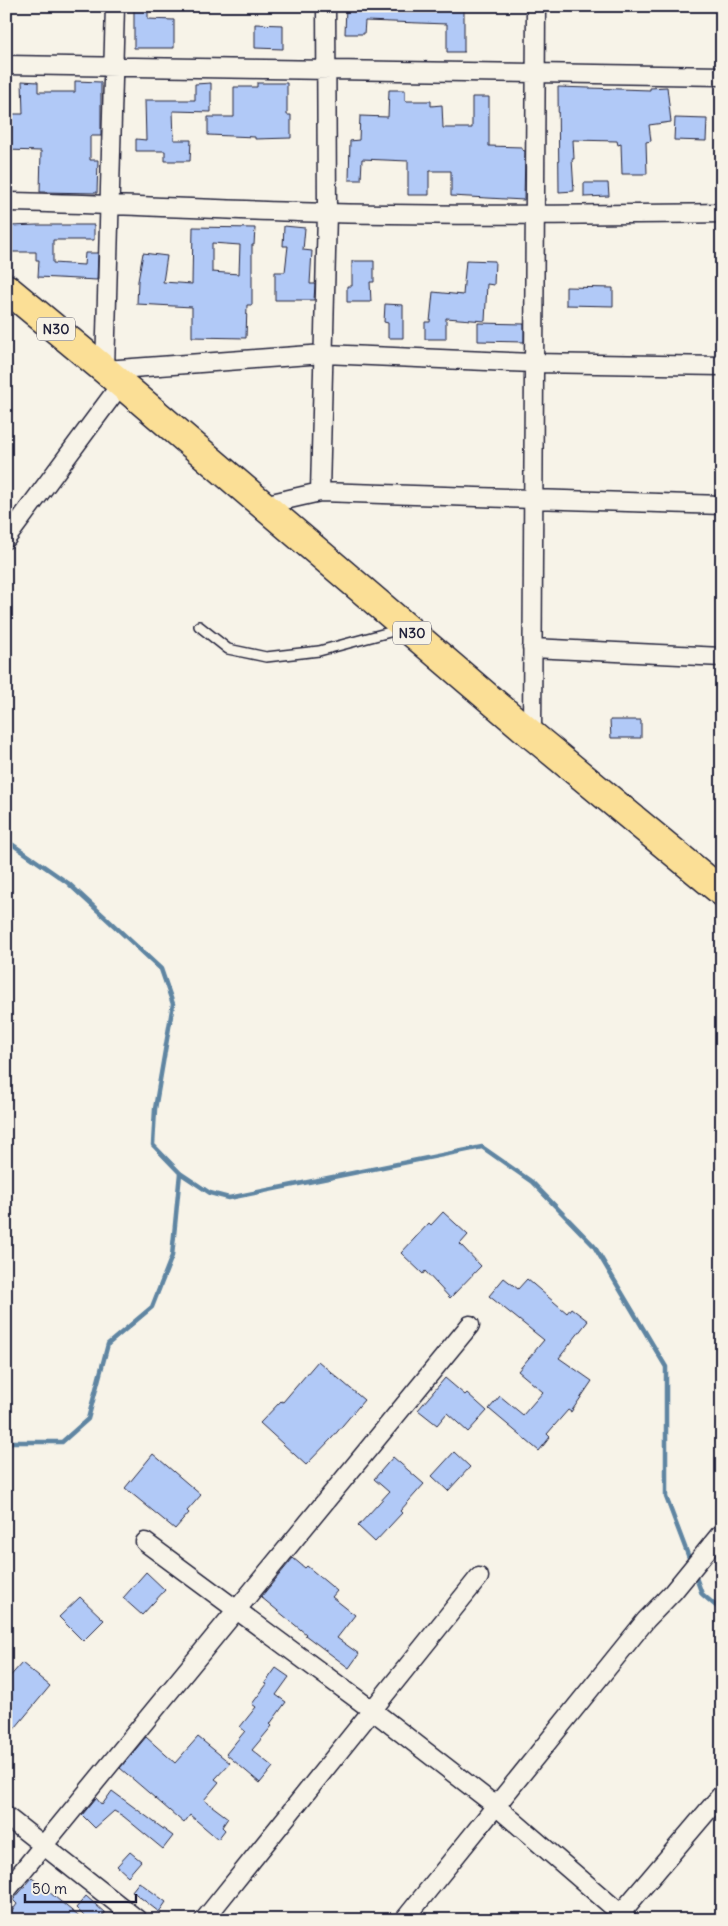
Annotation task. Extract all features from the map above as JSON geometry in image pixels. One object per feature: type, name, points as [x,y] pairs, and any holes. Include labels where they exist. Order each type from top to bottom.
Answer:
[{"type":"main road","name":"N30","points":[[6,288],[532,735],[722,892]]},
{"type":"street","points":[[6,540],[113,377],[110,204],[115,6]]},
{"type":"street","points":[[320,492],[328,213],[326,6]]},
{"type":"street","points":[[532,735],[536,6]]},
{"type":"street","points":[[6,64],[722,76]]},
{"type":"street","points":[[6,202],[110,204],[328,213],[535,216],[722,213]]},
{"type":"street","points":[[113,377],[324,354],[534,363],[722,366]]},
{"type":"street","points":[[263,505],[320,492],[722,505]]},
{"type":"street","points":[[532,648],[722,657]]},
{"type":"street","points":[[6,1891],[470,1325]]},
{"type":"street","points":[[404,1920],[646,1620],[722,1532]]},
{"type":"street","points":[[145,1542],[372,1710],[496,1806],[621,1917],[722,1794]]},
{"type":"street","points":[[204,1920],[479,1577]]},
{"type":"street","points":[[6,1816],[138,1920]]},
{"type":"lane","points":[[199,626],[228,649],[266,657],[319,651],[406,627]]},
{"type":"building","points":[[134,6],[148,6],[148,19],[174,20],[174,48],[134,48]]},
{"type":"building","points":[[346,6],[464,6],[464,52],[447,52],[447,24],[365,21],[364,34],[345,34]]},
{"type":"building","points":[[255,24],[283,25],[283,49],[255,48]]},
{"type":"building","points":[[22,81],[38,82],[38,92],[75,92],[75,81],[101,82],[101,136],[90,136],[90,160],[98,160],[97,193],[40,192],[41,151],[6,150],[6,114],[23,114]]},
{"type":"building","points":[[211,83],[211,112],[173,111],[174,140],[191,140],[190,161],[165,161],[165,151],[136,151],[136,139],[146,140],[145,100],[195,100],[195,84]]},
{"type":"building","points":[[257,83],[287,83],[287,115],[291,115],[291,138],[255,139],[255,137],[208,135],[208,117],[234,117],[234,87],[257,87]]},
{"type":"building","points":[[558,87],[650,90],[650,88],[667,87],[671,122],[649,125],[651,141],[646,142],[647,174],[622,174],[621,144],[618,145],[617,141],[573,140],[574,191],[559,192]]},
{"type":"building","points":[[389,90],[405,90],[405,101],[431,101],[431,106],[442,105],[443,128],[472,128],[472,97],[489,97],[489,146],[522,147],[522,150],[525,151],[524,200],[451,196],[451,171],[429,171],[429,195],[408,195],[408,161],[362,159],[361,180],[349,180],[350,141],[359,140],[360,116],[388,117]]},
{"type":"building","points":[[675,118],[707,119],[706,141],[674,140]]},
{"type":"building","points":[[584,183],[608,183],[609,196],[584,197]]},
{"type":"building","points":[[94,225],[94,240],[53,240],[53,263],[84,265],[85,253],[98,253],[97,280],[38,277],[39,260],[36,260],[36,252],[10,252],[10,226]]},
{"type":"building","points":[[284,226],[305,228],[303,250],[312,251],[310,284],[315,284],[314,300],[275,300],[275,272],[285,272],[288,246],[283,246]]},
{"type":"building","points":[[193,227],[255,228],[254,245],[252,245],[252,305],[247,305],[246,338],[192,337],[192,307],[137,304],[138,281],[143,253],[167,256],[163,282],[192,284]],"holes":[[[212,243],[240,245],[239,274],[212,272]]]},
{"type":"building","points":[[466,260],[495,261],[494,285],[487,284],[485,321],[446,318],[446,339],[425,339],[425,322],[430,322],[433,292],[463,295]]},
{"type":"building","points":[[352,261],[374,261],[374,282],[370,282],[371,302],[347,302],[347,286],[352,286]]},
{"type":"building","points":[[566,287],[613,288],[613,306],[566,305]]},
{"type":"building","points":[[385,304],[403,305],[403,338],[388,338],[388,323],[384,322]]},
{"type":"building","points":[[478,323],[524,324],[524,342],[478,341]]},
{"type":"building","points":[[610,720],[641,720],[641,738],[611,738]]},
{"type":"building","points":[[443,1212],[468,1235],[460,1244],[481,1266],[450,1298],[425,1271],[423,1274],[401,1253],[429,1223],[431,1225]]},
{"type":"building","points":[[504,1278],[518,1289],[527,1279],[567,1313],[571,1308],[588,1321],[559,1358],[592,1381],[571,1412],[568,1410],[547,1434],[550,1437],[539,1451],[489,1409],[500,1396],[523,1415],[543,1392],[518,1371],[544,1340],[489,1296]]},
{"type":"building","points":[[318,1361],[364,1400],[306,1465],[260,1423],[281,1401],[283,1402]]},
{"type":"building","points":[[445,1378],[465,1395],[467,1393],[487,1411],[468,1432],[447,1413],[437,1425],[418,1410]]},
{"type":"building","points":[[454,1452],[470,1467],[448,1491],[432,1476]]},
{"type":"building","points":[[153,1454],[201,1495],[175,1529],[125,1488]]},
{"type":"building","points":[[393,1457],[424,1484],[400,1511],[402,1513],[375,1542],[358,1526],[389,1492],[374,1479]]},
{"type":"building","points":[[293,1558],[305,1568],[307,1566],[337,1591],[332,1597],[355,1615],[337,1638],[359,1654],[349,1668],[305,1635],[261,1597]]},
{"type":"building","points":[[146,1572],[165,1590],[142,1615],[123,1598]]},
{"type":"building","points":[[80,1597],[104,1620],[83,1641],[59,1617]]},
{"type":"building","points":[[22,1663],[50,1686],[6,1739],[6,1681]]},
{"type":"building","points":[[276,1668],[289,1677],[276,1695],[286,1702],[270,1724],[272,1726],[252,1750],[273,1767],[260,1783],[226,1754],[245,1731],[240,1727],[256,1707],[252,1704]]},
{"type":"building","points":[[146,1737],[175,1763],[198,1737],[230,1763],[215,1779],[219,1782],[204,1800],[228,1818],[222,1827],[225,1830],[218,1839],[190,1815],[184,1823],[120,1768]]},
{"type":"building","points":[[112,1791],[173,1836],[163,1849],[123,1816],[114,1811],[95,1828],[82,1815],[96,1798],[102,1805]]},
{"type":"building","points":[[130,1852],[141,1861],[128,1876],[117,1866]]},
{"type":"building","points":[[32,1878],[83,1920],[6,1920],[17,1904],[13,1900]]},
{"type":"building","points":[[139,1882],[166,1902],[159,1912],[132,1891]]},
{"type":"building","points":[[86,1896],[105,1913],[99,1920],[88,1920],[76,1908]]},
{"type":"waterway","points":[[6,840],[68,883],[161,969],[173,1004],[155,1109],[153,1145],[180,1173],[210,1193],[229,1198],[482,1147],[532,1182],[594,1246],[666,1367],[666,1497],[691,1563]]},
{"type":"waterway","points":[[6,1446],[12,1442],[62,1442],[88,1419],[108,1344],[152,1307],[172,1256],[180,1173]]},
{"type":"waterway","points":[[694,1572],[702,1594],[722,1611]]}]
